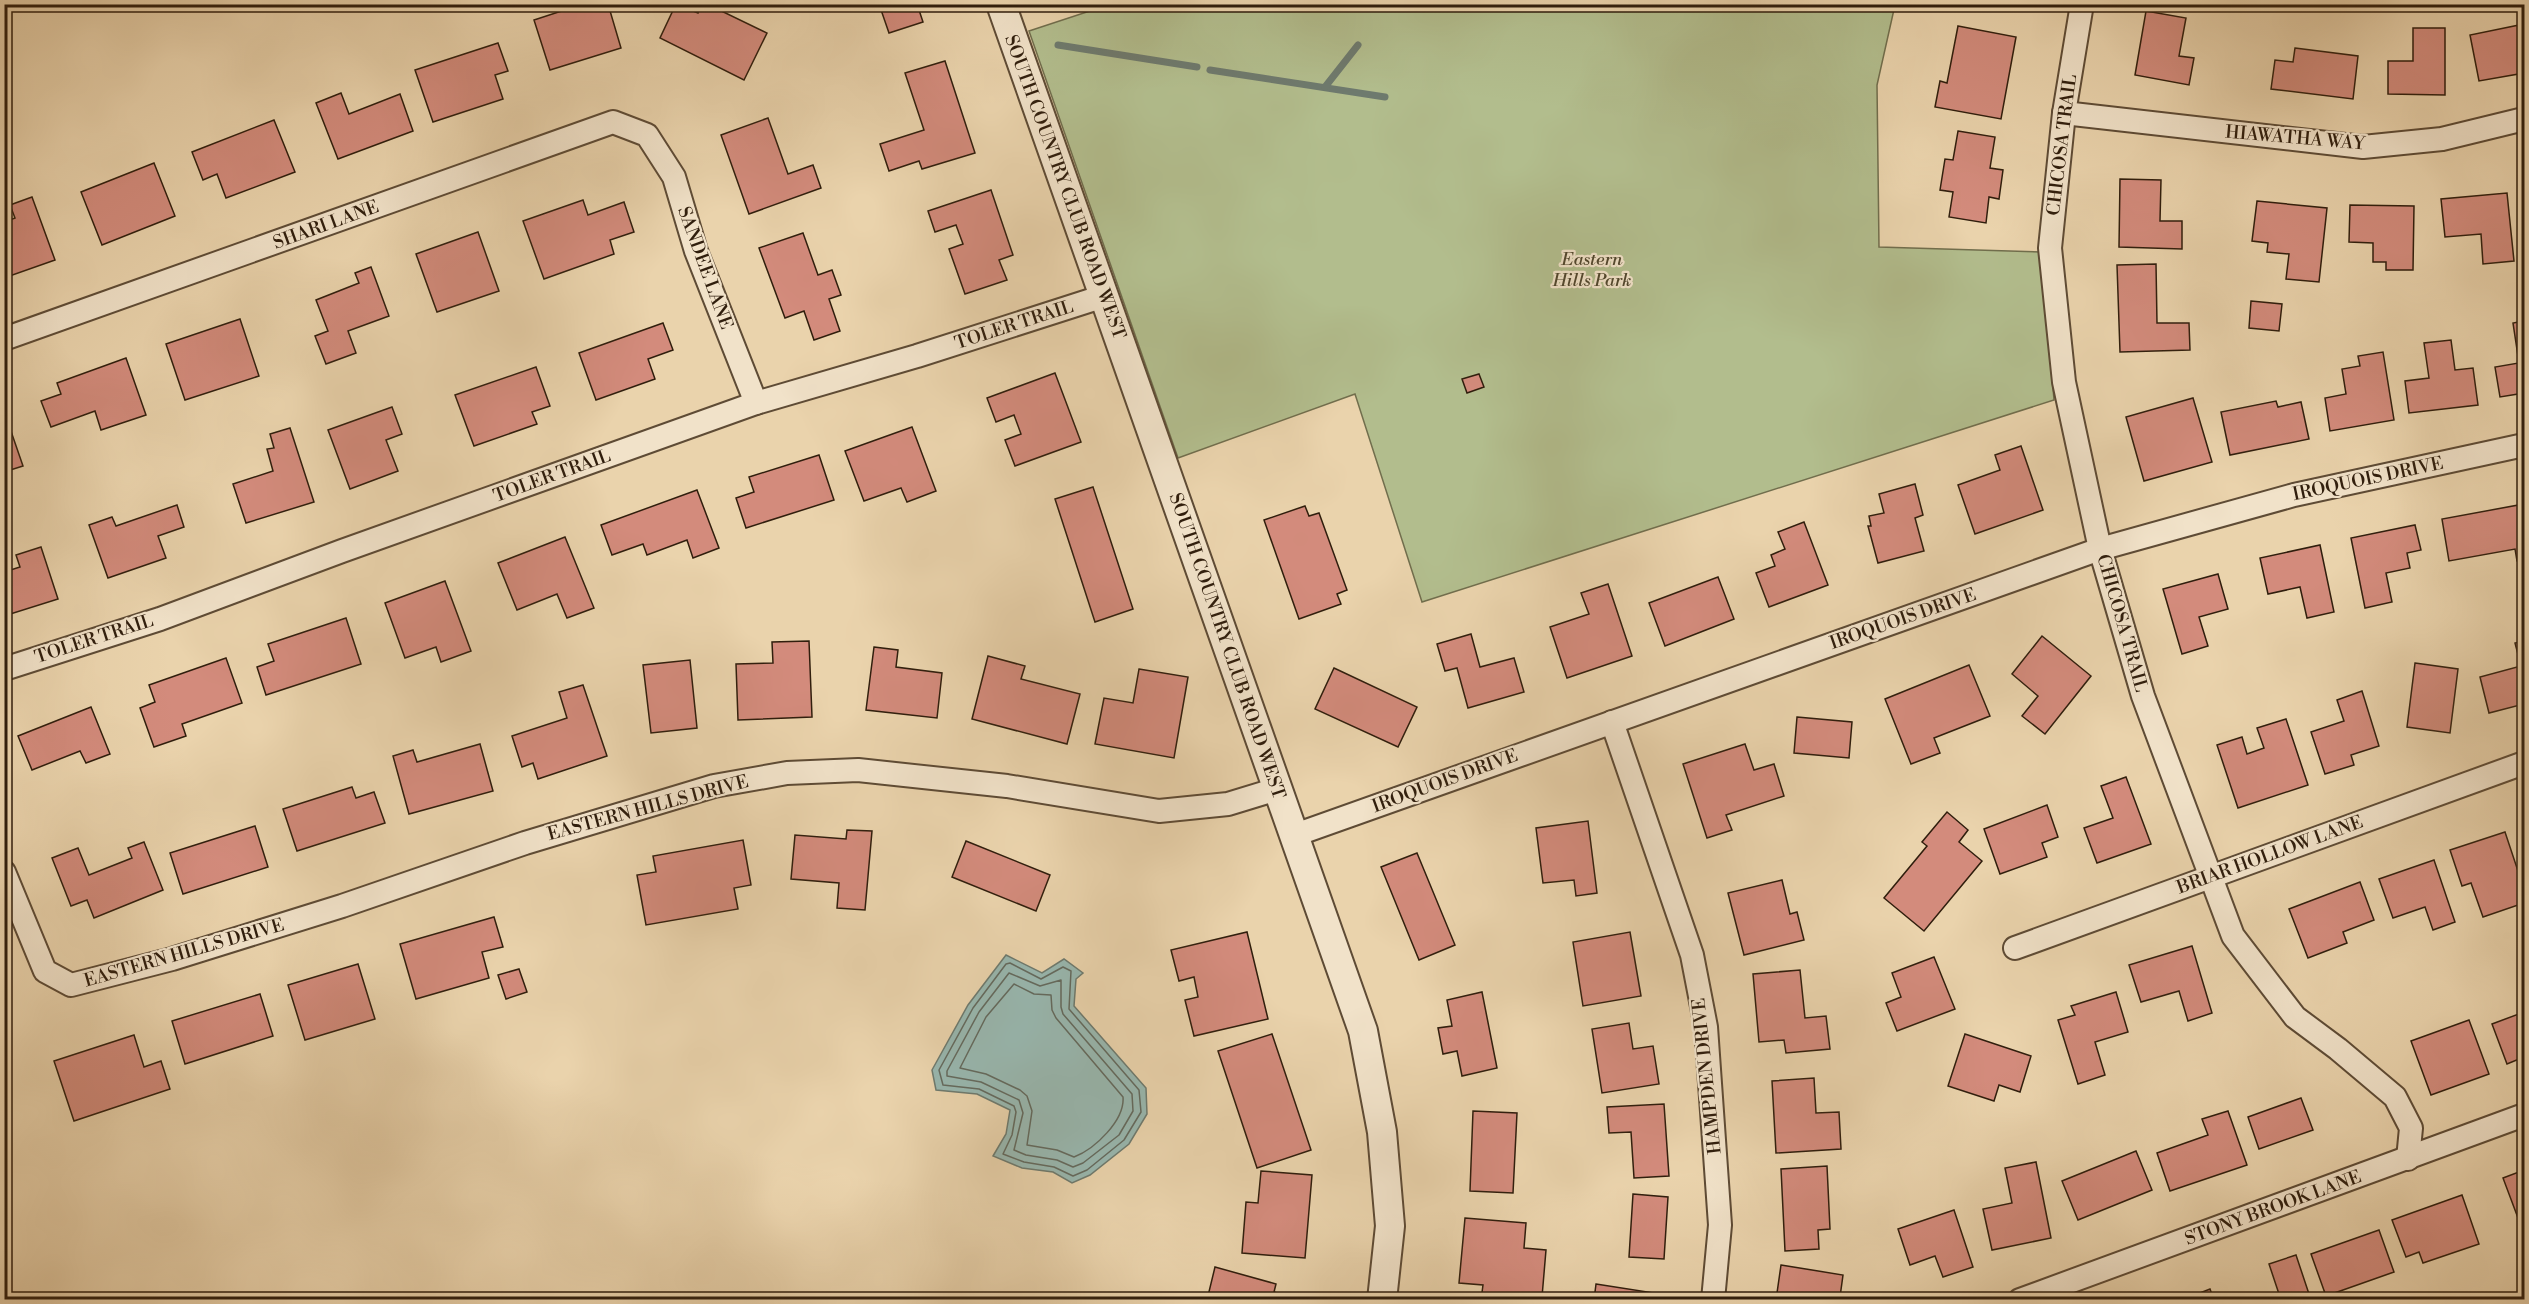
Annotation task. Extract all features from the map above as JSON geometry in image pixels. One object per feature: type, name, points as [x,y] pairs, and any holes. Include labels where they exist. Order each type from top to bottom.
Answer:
[{"type":"street","name":"SOUTH COUNTRY CLUB ROAD WEST","points":[[1001,4],[1364,1031],[1382,1132],[1390,1226],[1382,1299]]},
{"type":"street","name":"CHICOSA TRAIL","points":[[2082,4],[2064,113],[2050,248],[2064,382],[2100,549],[2143,696],[2233,936],[2295,1017],[2338,1049],[2395,1097],[2410,1128],[2408,1159]]},
{"type":"street","name":"HIAWATHA WAY","points":[[2064,113],[2363,147],[2442,139],[2524,119]]},
{"type":"street","name":"SHARI LANE","points":[[4,339],[613,122],[648,135]]},
{"type":"street","name":"SANDEE LANE","points":[[648,135],[674,177],[696,251],[756,404]]},
{"type":"street","name":"TOLER TRAIL","points":[[4,669],[160,619],[342,551],[756,404],[917,356],[1104,296]]},
{"type":"street","name":"IROQUOIS DRIVE","points":[[1295,835],[2100,549],[2294,495],[2524,446]]},
{"type":"street","name":"HAMPDEN DRIVE","points":[[1612,722],[1692,955],[1706,1027],[1720,1225],[1713,1299]]},
{"type":"street","name":"BRIAR HOLLOW LANE","points":[[2015,948],[2524,763]]},
{"type":"street","name":"EASTERN HILLS DRIVE","points":[[4,872],[45,971],[71,985],[183,955],[342,906],[525,843],[714,786],[787,773],[858,770],[1007,786],[1159,811],[1228,804],[1277,789]]},
{"type":"street","name":"STONY BROOK LANE","points":[[2020,1299],[2524,1115]]},
{"type":"green space","name":"Eastern Hills Park","points":[[1111,4],[1895,5],[1877,85],[1879,247],[2042,252],[2054,400],[1422,602],[1355,394],[1178,458],[1029,31]]},
{"type":"water","points":[[1006,955],[1042,973],[1064,959],[1083,973],[1076,979],[1074,1006],[1146,1088],[1147,1114],[1129,1144],[1090,1175],[1072,1183],[1053,1172],[1022,1168],[993,1156],[1006,1134],[1010,1110],[977,1094],[936,1090],[932,1070],[968,1005]]},
{"type":"building","points":[[583,4],[608,4],[621,48],[550,70],[534,20]]},
{"type":"building","points":[[676,4],[698,13],[702,4],[707,4],[767,33],[744,80],[660,38]]},
{"type":"building","points":[[879,4],[917,4],[923,22],[889,33]]},
{"type":"building","points":[[2146,11],[2186,18],[2179,56],[2194,58],[2189,85],[2135,75]]},
{"type":"building","points":[[2524,24],[2524,73],[2479,81],[2470,35]]},
{"type":"building","points":[[1958,26],[2016,37],[2001,119],[1935,107],[1940,81],[1947,83]]},
{"type":"building","points":[[2413,28],[2445,28],[2445,95],[2388,94],[2388,61],[2413,61]]},
{"type":"building","points":[[498,43],[508,71],[495,75],[503,99],[433,122],[415,70]]},
{"type":"building","points":[[2295,48],[2358,56],[2353,99],[2271,89],[2275,60],[2293,62]]},
{"type":"building","points":[[945,61],[975,153],[922,169],[919,161],[889,171],[880,144],[924,130],[905,73]]},
{"type":"building","points":[[341,93],[349,114],[400,94],[413,131],[338,159],[316,103]]},
{"type":"building","points":[[768,118],[788,174],[813,165],[821,188],[749,214],[721,135]]},
{"type":"building","points":[[274,120],[295,172],[226,198],[217,174],[203,180],[192,152]]},
{"type":"building","points":[[1958,131],[1995,137],[1990,168],[2003,170],[1999,199],[1989,197],[1986,223],[1949,217],[1953,192],[1940,190],[1945,159],[1953,160]]},
{"type":"building","points":[[154,163],[175,216],[102,245],[81,192]]},
{"type":"building","points":[[2120,179],[2161,180],[2160,221],[2182,221],[2182,249],[2119,247]]},
{"type":"building","points":[[991,190],[1013,255],[999,260],[1007,280],[965,294],[949,249],[963,244],[956,225],[935,232],[928,211]]},
{"type":"building","points":[[2507,193],[2514,261],[2483,264],[2481,234],[2445,237],[2441,199]]},
{"type":"building","points":[[32,197],[55,260],[4,278],[4,222],[15,218],[10,205]]},
{"type":"building","points":[[583,200],[588,215],[624,202],[634,232],[610,240],[614,254],[544,279],[523,221]]},
{"type":"building","points":[[2257,201],[2327,208],[2319,282],[2286,279],[2289,254],[2267,252],[2268,243],[2252,241]]},
{"type":"building","points":[[2350,205],[2414,206],[2413,270],[2386,270],[2386,262],[2373,262],[2373,243],[2349,242]]},
{"type":"building","points":[[478,232],[499,291],[437,312],[416,254]]},
{"type":"building","points":[[803,233],[818,275],[832,270],[841,295],[829,299],[840,331],[814,340],[804,311],[785,318],[759,248]]},
{"type":"building","points":[[2156,264],[2157,323],[2189,323],[2190,350],[2120,352],[2117,265]]},
{"type":"building","points":[[371,267],[389,316],[348,331],[356,353],[326,364],[315,336],[328,331],[316,300],[359,283],[355,273]]},
{"type":"building","points":[[2251,301],[2282,304],[2279,331],[2249,328]]},
{"type":"building","points":[[240,319],[259,376],[185,400],[166,344]]},
{"type":"building","points":[[2524,321],[2524,393],[2500,397],[2495,367],[2519,363],[2513,323]]},
{"type":"building","points":[[663,323],[673,350],[648,359],[655,379],[596,400],[579,353]]},
{"type":"building","points":[[2451,340],[2455,370],[2473,368],[2478,405],[2409,413],[2405,381],[2429,378],[2424,343]]},
{"type":"building","points":[[2383,352],[2394,420],[2330,431],[2325,398],[2346,394],[2342,369],[2360,366],[2358,356]]},
{"type":"building","points":[[126,358],[146,415],[101,430],[95,411],[51,427],[41,401],[61,394],[57,383]]},
{"type":"building","points":[[536,367],[550,406],[532,412],[537,424],[474,446],[455,395]]},
{"type":"building","points":[[1055,373],[1081,442],[1015,466],[1005,440],[1021,434],[1014,415],[996,422],[987,398]]},
{"type":"building","points":[[1479,374],[1484,387],[1467,393],[1462,379]]},
{"type":"building","points":[[2193,398],[2212,462],[2144,481],[2126,417]]},
{"type":"building","points":[[2276,401],[2278,407],[2301,402],[2309,439],[2230,455],[2221,412]]},
{"type":"building","points":[[392,407],[402,434],[386,440],[398,471],[350,489],[328,430]]},
{"type":"building","points":[[4,411],[23,466],[4,472]]},
{"type":"building","points":[[912,427],[936,491],[907,502],[901,488],[864,501],[845,451]]},
{"type":"building","points":[[290,428],[314,502],[246,523],[233,484],[273,471],[267,449],[274,448],[270,434]]},
{"type":"building","points":[[2021,446],[2043,510],[1975,534],[1958,485],[2000,470],[1995,455]]},
{"type":"building","points":[[819,455],[834,500],[746,528],[736,498],[754,492],[749,477]]},
{"type":"building","points":[[1915,484],[1923,515],[1915,518],[1924,551],[1878,563],[1868,526],[1871,526],[1869,516],[1884,513],[1879,494]]},
{"type":"building","points":[[1093,487],[1133,609],[1095,622],[1055,499]]},
{"type":"building","points":[[697,490],[719,548],[693,558],[687,540],[647,555],[643,544],[612,555],[601,525]]},
{"type":"building","points":[[2524,504],[2524,560],[2517,561],[2515,549],[2449,561],[2442,519]]},
{"type":"building","points":[[177,505],[184,527],[158,536],[166,558],[108,578],[89,525],[112,517],[116,526]]},
{"type":"building","points":[[1305,506],[1309,516],[1319,513],[1347,590],[1337,594],[1341,604],[1299,619],[1264,520]]},
{"type":"building","points":[[1804,522],[1828,585],[1769,607],[1756,573],[1775,566],[1771,555],[1785,549],[1778,532]]},
{"type":"building","points":[[2415,525],[2421,550],[2407,553],[2410,568],[2386,573],[2392,602],[2365,608],[2351,538]]},
{"type":"building","points":[[565,537],[594,608],[567,618],[557,594],[517,610],[498,563]]},
{"type":"building","points":[[2320,545],[2334,612],[2307,618],[2300,587],[2268,594],[2260,558]]},
{"type":"building","points":[[41,547],[58,599],[4,616],[4,572],[20,567],[16,555]]},
{"type":"building","points":[[2218,574],[2228,609],[2199,617],[2208,646],[2182,654],[2163,589]]},
{"type":"building","points":[[1718,577],[1734,619],[1665,646],[1649,603]]},
{"type":"building","points":[[445,581],[471,651],[441,662],[436,647],[405,658],[385,603]]},
{"type":"building","points":[[1608,584],[1632,656],[1567,678],[1550,627],[1589,614],[1581,593]]},
{"type":"building","points":[[346,618],[361,664],[266,695],[257,667],[274,661],[268,644]]},
{"type":"building","points":[[1471,634],[1480,667],[1514,658],[1524,692],[1468,708],[1457,668],[1445,671],[1437,644]]},
{"type":"building","points":[[2042,636],[2091,676],[2045,734],[2022,716],[2038,696],[2012,674]]},
{"type":"building","points":[[809,641],[812,717],[738,720],[736,664],[773,663],[772,642]]},
{"type":"building","points":[[2524,641],[2524,704],[2489,713],[2480,677],[2521,666],[2515,643]]},
{"type":"building","points":[[874,647],[898,650],[896,667],[942,673],[937,718],[866,710]]},
{"type":"building","points":[[988,656],[1025,666],[1021,679],[1080,694],[1067,744],[972,719]]},
{"type":"building","points":[[226,658],[242,703],[182,724],[186,736],[154,747],[140,708],[155,702],[149,685]]},
{"type":"building","points":[[690,660],[697,728],[651,733],[643,665]]},
{"type":"building","points":[[2415,663],[2458,669],[2450,733],[2407,727]]},
{"type":"building","points":[[1969,665],[1990,716],[1934,738],[1940,753],[1911,764],[1885,699]]},
{"type":"building","points":[[1334,668],[1417,707],[1398,747],[1315,709]]},
{"type":"building","points":[[1139,669],[1188,677],[1174,758],[1095,744],[1104,698],[1133,703]]},
{"type":"building","points":[[583,685],[607,756],[538,779],[533,763],[522,767],[512,736],[567,718],[559,692]]},
{"type":"building","points":[[2362,691],[2379,746],[2351,755],[2354,765],[2325,774],[2311,732],[2344,721],[2337,700]]},
{"type":"building","points":[[91,707],[110,754],[86,763],[80,751],[32,770],[18,736]]},
{"type":"building","points":[[1797,717],[1852,722],[1849,758],[1794,753]]},
{"type":"building","points":[[2286,719],[2308,785],[2238,808],[2217,745],[2242,737],[2247,754],[2264,748],[2257,728]]},
{"type":"building","points":[[480,744],[493,791],[409,814],[393,756],[413,750],[417,762]]},
{"type":"building","points":[[1745,744],[1754,770],[1774,764],[1784,796],[1726,815],[1732,830],[1707,838],[1683,764]]},
{"type":"building","points":[[2126,777],[2151,844],[2097,863],[2084,828],[2113,818],[2101,786]]},
{"type":"building","points":[[352,787],[356,798],[374,792],[385,823],[297,851],[283,809]]},
{"type":"building","points":[[2047,805],[2058,837],[2042,843],[2047,857],[2000,874],[1984,829]]},
{"type":"building","points":[[1947,812],[1968,830],[1959,842],[1982,861],[1924,931],[1884,898],[1927,846],[1922,842]]},
{"type":"building","points":[[1588,821],[1597,893],[1576,896],[1574,880],[1543,883],[1536,828]]},
{"type":"building","points":[[255,826],[268,867],[183,894],[170,853]]},
{"type":"building","points":[[847,830],[872,831],[865,910],[837,908],[839,883],[791,879],[795,835],[846,839]]},
{"type":"building","points":[[2505,832],[2524,889],[2524,903],[2483,917],[2471,883],[2462,886],[2450,850]]},
{"type":"building","points":[[743,840],[751,885],[734,888],[738,909],[646,925],[637,875],[656,872],[653,856]]},
{"type":"building","points":[[966,841],[1050,875],[1036,911],[952,877]]},
{"type":"building","points":[[144,842],[163,890],[94,918],[87,900],[71,906],[52,858],[78,848],[89,875],[132,858],[128,848]]},
{"type":"building","points":[[1417,853],[1455,945],[1419,960],[1381,867]]},
{"type":"building","points":[[2434,860],[2455,922],[2433,930],[2425,907],[2393,918],[2379,879]]},
{"type":"building","points":[[1782,880],[1790,914],[1797,912],[1804,940],[1744,955],[1728,893]]},
{"type":"building","points":[[2360,882],[2374,920],[2343,932],[2347,943],[2308,958],[2289,909]]},
{"type":"building","points":[[494,917],[503,947],[482,952],[489,978],[416,999],[400,944]]},
{"type":"building","points":[[1247,932],[1268,1019],[1194,1036],[1185,1000],[1198,997],[1194,977],[1179,981],[1171,950]]},
{"type":"building","points":[[1630,932],[1641,996],[1583,1006],[1573,942]]},
{"type":"building","points":[[2192,946],[2212,1013],[2188,1021],[2179,991],[2141,1002],[2129,965]]},
{"type":"building","points":[[1934,957],[1955,1009],[1897,1031],[1886,1003],[1901,997],[1892,973]]},
{"type":"building","points":[[358,964],[375,1019],[305,1040],[288,985]]},
{"type":"building","points":[[519,969],[527,992],[506,999],[498,975]]},
{"type":"building","points":[[1800,970],[1805,1018],[1826,1016],[1830,1049],[1786,1053],[1784,1040],[1759,1042],[1753,974]]},
{"type":"building","points":[[1482,992],[1497,1068],[1462,1076],[1457,1051],[1443,1054],[1438,1028],[1452,1026],[1447,1000]]},
{"type":"building","points":[[2116,992],[2128,1032],[2095,1042],[2105,1075],[2078,1084],[2058,1020],[2075,1015],[2071,1006]]},
{"type":"building","points":[[260,994],[273,1036],[185,1064],[172,1021]]},
{"type":"building","points":[[2524,1012],[2524,1057],[2507,1064],[2492,1024]]},
{"type":"building","points":[[2469,1020],[2489,1074],[2431,1095],[2411,1041]]},
{"type":"building","points":[[1629,1023],[1633,1049],[1653,1046],[1659,1084],[1602,1093],[1592,1029]]},
{"type":"building","points":[[1272,1034],[1311,1150],[1257,1168],[1218,1051]]},
{"type":"building","points":[[1965,1034],[2031,1056],[2020,1092],[1999,1085],[1994,1101],[1948,1086]]},
{"type":"building","points":[[134,1035],[144,1067],[161,1061],[170,1089],[74,1121],[54,1061]]},
{"type":"building","points":[[1814,1078],[1816,1113],[1839,1112],[1841,1149],[1776,1153],[1772,1081]]},
{"type":"building","points":[[2301,1098],[2313,1130],[2259,1149],[2248,1117]]},
{"type":"building","points":[[1664,1104],[1669,1176],[1634,1178],[1631,1132],[1609,1133],[1607,1107]]},
{"type":"building","points":[[1473,1111],[1517,1113],[1513,1193],[1470,1191]]},
{"type":"building","points":[[2228,1111],[2247,1165],[2170,1191],[2157,1153],[2208,1135],[2202,1119]]},
{"type":"building","points":[[2136,1151],[2152,1190],[2078,1220],[2062,1181]]},
{"type":"building","points":[[2036,1162],[2051,1238],[1992,1250],[1983,1209],[2012,1203],[2005,1168]]},
{"type":"building","points":[[1827,1166],[1830,1229],[1818,1230],[1819,1249],[1785,1251],[1781,1169]]},
{"type":"building","points":[[2524,1170],[2524,1234],[2503,1178]]},
{"type":"building","points":[[1261,1171],[1312,1175],[1305,1258],[1242,1253],[1246,1202],[1258,1203]]},
{"type":"building","points":[[1633,1194],[1668,1197],[1664,1259],[1629,1257]]},
{"type":"building","points":[[2462,1195],[2479,1244],[2423,1263],[2419,1252],[2406,1257],[2392,1220]]},
{"type":"building","points":[[1954,1210],[1973,1267],[1943,1277],[1935,1256],[1910,1265],[1898,1229]]},
{"type":"building","points":[[1465,1218],[1526,1223],[1524,1248],[1546,1250],[1542,1297],[1510,1294],[1510,1300],[1481,1300],[1483,1285],[1459,1283]]},
{"type":"building","points":[[2379,1230],[2394,1272],[2326,1296],[2311,1254]]},
{"type":"building","points":[[2296,1255],[2311,1300],[2281,1300],[2269,1264]]},
{"type":"building","points":[[1781,1265],[1843,1275],[1840,1297],[1826,1295],[1826,1300],[1776,1300]]},
{"type":"building","points":[[1215,1267],[1276,1284],[1274,1292],[1291,1297],[1291,1300],[1207,1300]]},
{"type":"building","points":[[1596,1284],[1667,1295],[1666,1300],[1594,1300]]},
{"type":"building","points":[[2210,1289],[2214,1300],[2182,1300]]},
{"type":"waterway","points":[[1058,45],[1197,67]]},
{"type":"waterway","points":[[1325,87],[1358,45]]},
{"type":"waterway","points":[[1210,70],[1385,97]]}]
